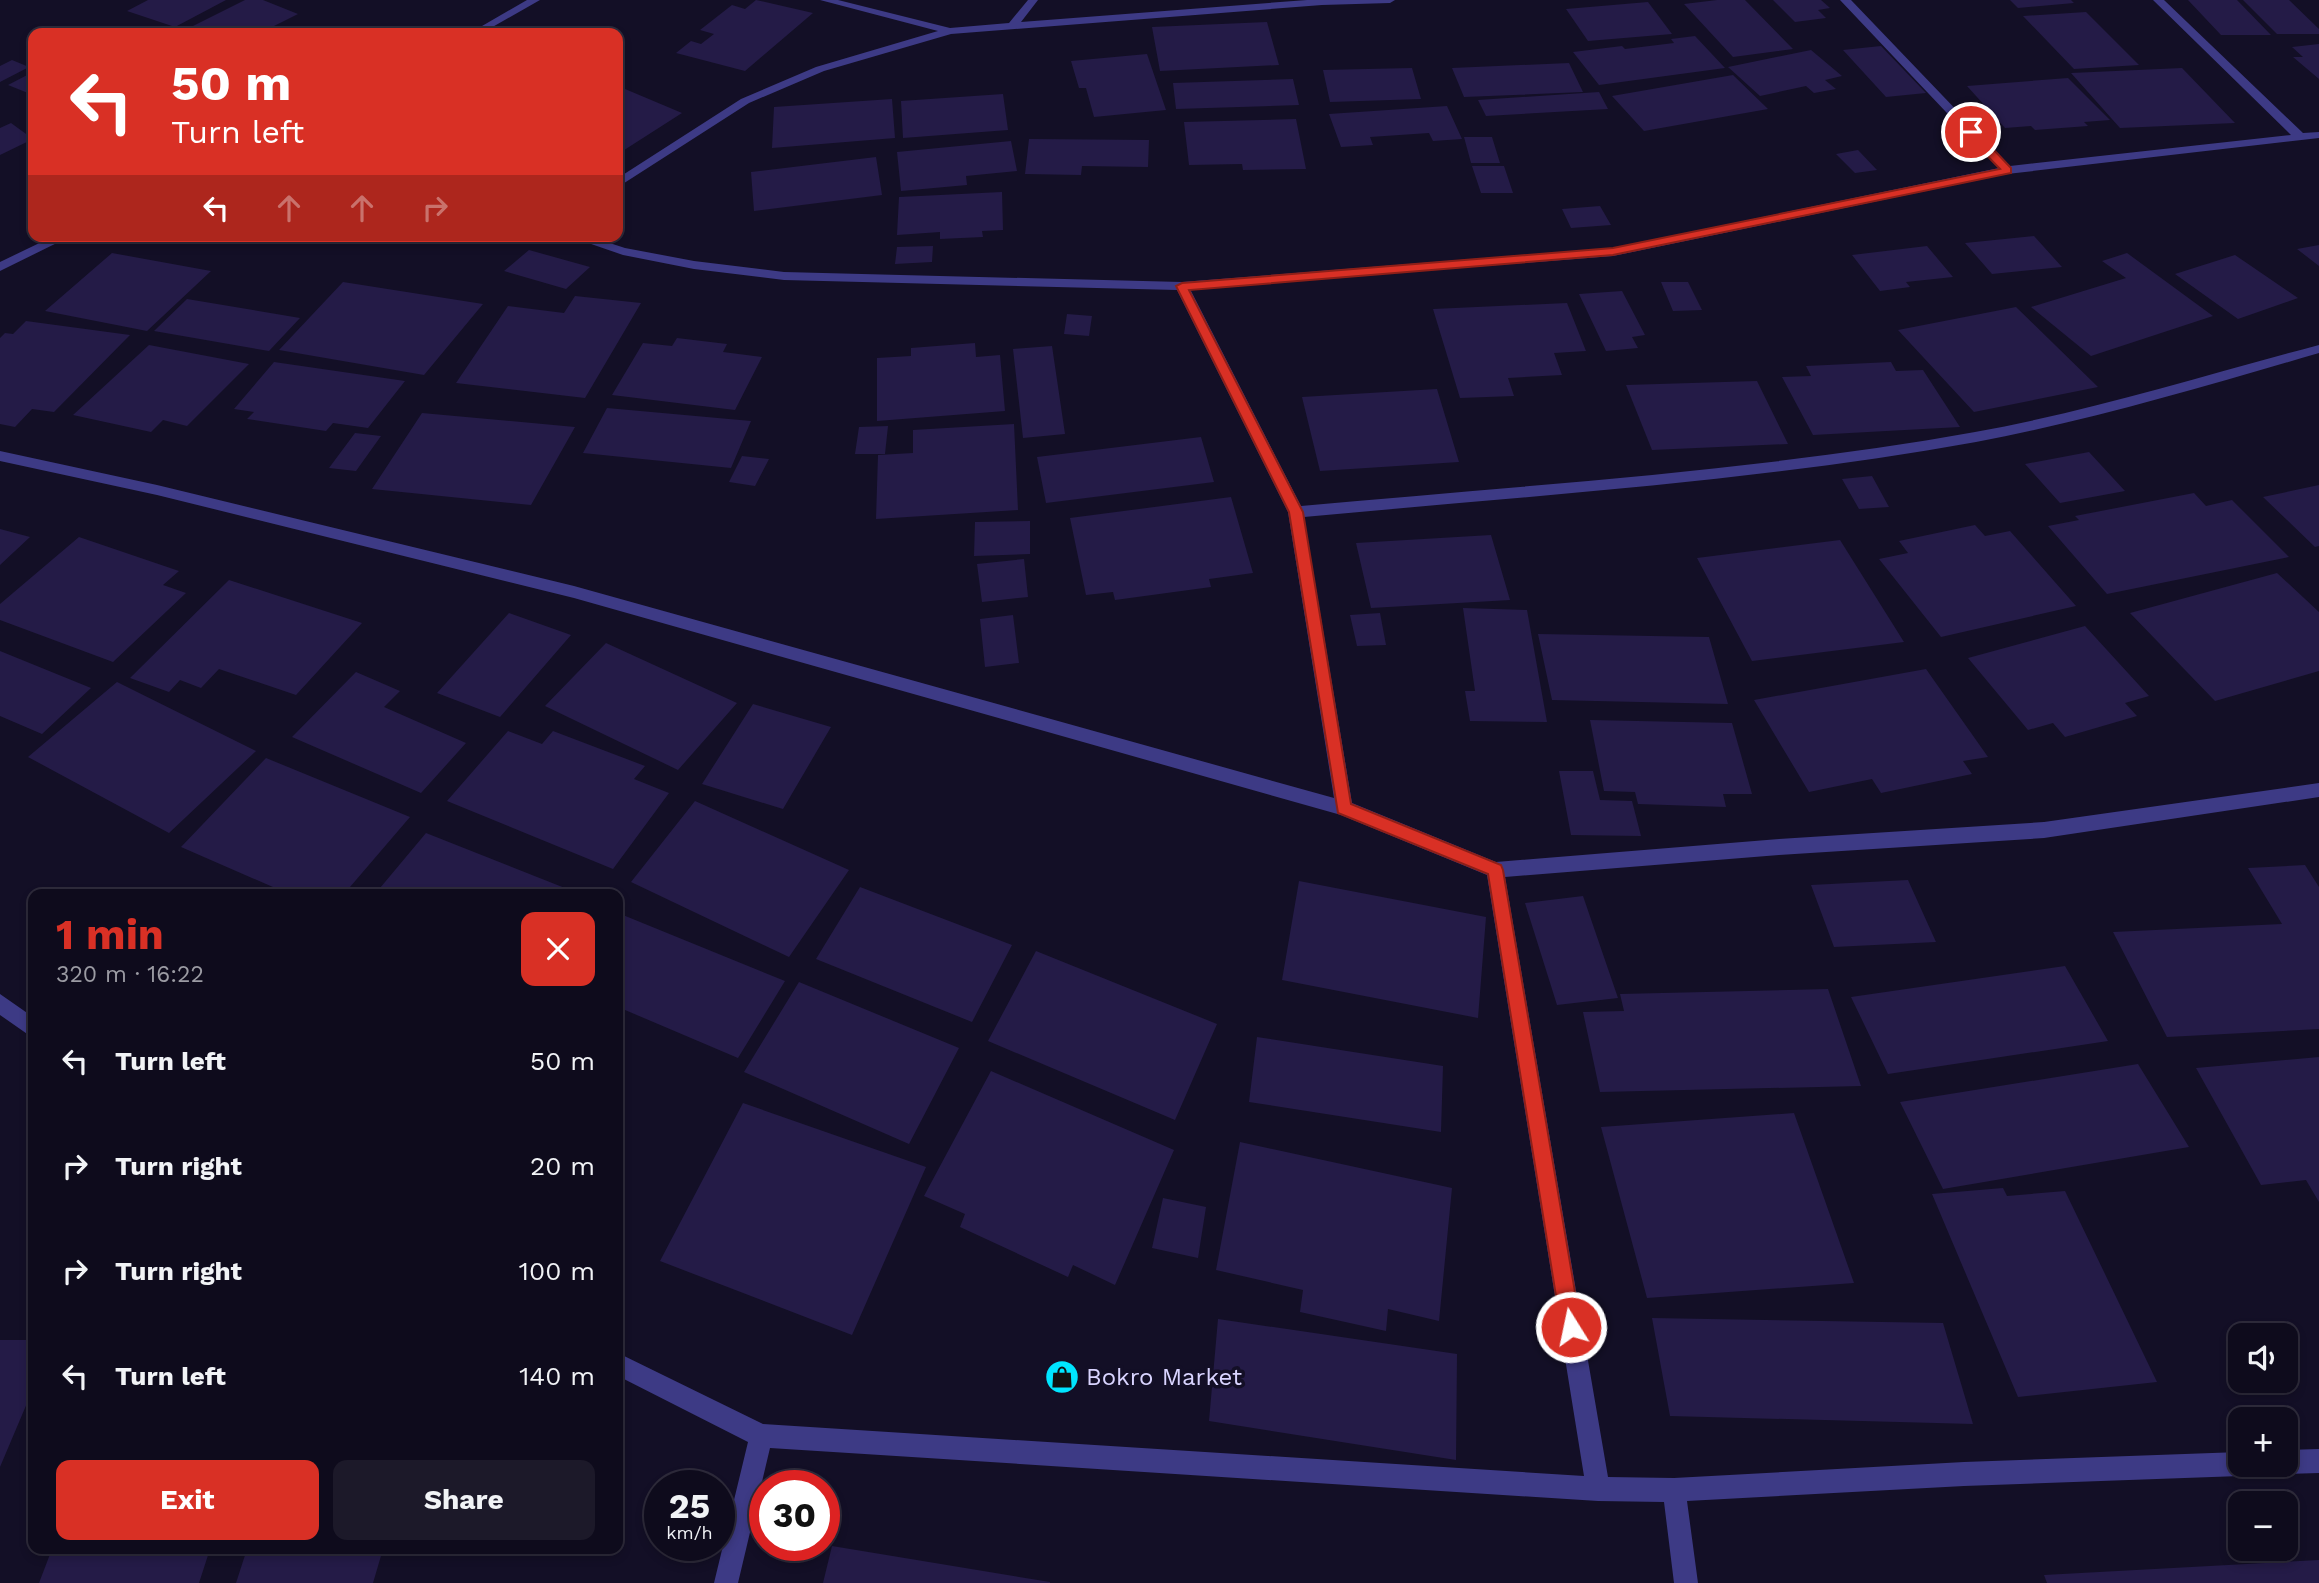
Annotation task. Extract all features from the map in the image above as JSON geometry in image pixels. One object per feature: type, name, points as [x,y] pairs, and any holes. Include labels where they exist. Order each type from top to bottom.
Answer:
[{"type":"street","points":[[483,28],[535,0]]},
{"type":"street","points":[[825,0],[950,31]]},
{"type":"street","points":[[1012,26],[1032,0]]},
{"type":"street","points":[[623,180],[745,101],[820,69],[950,31],[1322,2],[1390,0]]},
{"type":"street","points":[[1845,0],[2007,170]]},
{"type":"street","points":[[2158,0],[2300,137]]},
{"type":"street","points":[[594,242],[623,251],[694,265],[784,276],[1182,286],[1613,252],[2007,170],[2319,135]]},
{"type":"street","points":[[0,267],[52,242]]},
{"type":"street","points":[[1182,286],[1296,512],[1344,808]]},
{"type":"street","points":[[1296,512],[1811,463],[1977,437],[2109,408],[2319,349]]},
{"type":"street","points":[[0,456],[157,490],[574,592],[1344,808],[1495,870],[1779,847],[2044,830],[2319,790]]},
{"type":"street","points":[[1495,870],[1598,1489]]},
{"type":"street","points":[[0,1003],[28,1025]]},
{"type":"street","points":[[623,1367],[761,1436],[1598,1489],[1674,1490],[1964,1474],[2228,1464]]},
{"type":"street","points":[[726,1583],[761,1436]]},
{"type":"street","points":[[2298,1462],[2319,1461]]},
{"type":"street","points":[[1674,1490],[1686,1583]]},
{"type":"building","points":[[148,0],[226,0],[175,27],[127,11]]},
{"type":"building","points":[[245,0],[263,0],[298,14],[270,28],[189,28]]},
{"type":"building","points":[[756,0],[813,13],[745,71],[676,53],[691,41],[701,44],[714,34],[700,30],[732,5],[745,9]]},
{"type":"building","points":[[1745,0],[1793,49],[1733,57],[1684,4]]},
{"type":"building","points":[[1773,0],[1821,0],[1830,8],[1818,10],[1826,18],[1795,22]]},
{"type":"building","points":[[2010,0],[2071,0],[2074,3],[2018,8]]},
{"type":"building","points":[[2188,0],[2237,0],[2271,35],[2221,35]]},
{"type":"building","points":[[2243,0],[2289,0],[2319,29],[2319,34],[2277,34]]},
{"type":"building","points":[[1648,2],[1672,34],[1588,41],[1566,9]]},
{"type":"building","points":[[2086,12],[2139,65],[2074,69],[2023,16]]},
{"type":"building","points":[[1267,22],[1279,65],[1160,71],[1152,27]]},
{"type":"building","points":[[1695,36],[1725,68],[1599,85],[1573,52],[1674,43],[1671,39]]},
{"type":"building","points":[[2319,44],[2319,79],[2293,57],[2303,57],[2292,47]]},
{"type":"building","points":[[1881,46],[1926,93],[1886,97],[1843,50]]},
{"type":"building","points":[[1811,50],[1842,76],[1825,80],[1836,89],[1814,93],[1806,86],[1760,96],[1728,67]]},
{"type":"building","points":[[1147,54],[1166,110],[1094,117],[1086,88],[1079,88],[1071,61]]},
{"type":"building","points":[[12,60],[28,68],[0,82],[0,66]]},
{"type":"building","points":[[1569,63],[1583,92],[1464,97],[1452,68]]},
{"type":"building","points":[[1412,68],[1421,99],[1330,102],[1323,70]]},
{"type":"building","points":[[2182,68],[2235,123],[2120,128],[2071,73]]},
{"type":"building","points":[[28,75],[28,93],[8,85]]},
{"type":"building","points":[[1733,75],[1768,109],[1644,131],[1612,96]]},
{"type":"building","points":[[2068,78],[2110,120],[2084,122],[2088,126],[2035,130],[2031,126],[2005,128],[1967,86]]},
{"type":"building","points":[[1293,79],[1299,105],[1176,109],[1173,83]]},
{"type":"building","points":[[625,89],[682,113],[623,151]]},
{"type":"building","points":[[1599,92],[1608,109],[1486,116],[1478,100]]},
{"type":"building","points":[[1003,94],[1008,130],[903,138],[901,101]]},
{"type":"building","points":[[892,99],[895,138],[772,148],[774,107]]},
{"type":"building","points":[[1447,106],[1462,139],[1433,141],[1429,133],[1370,137],[1373,145],[1341,147],[1329,114]]},
{"type":"building","points":[[1296,119],[1306,169],[1243,170],[1242,164],[1189,165],[1184,122]]},
{"type":"building","points":[[11,123],[28,135],[28,141],[0,155],[0,128]]},
{"type":"building","points":[[1464,137],[1492,137],[1500,163],[1471,163]]},
{"type":"building","points":[[1029,139],[1149,140],[1148,167],[1082,166],[1081,175],[1025,174]]},
{"type":"building","points":[[1011,141],[1017,171],[966,176],[967,185],[901,191],[897,152]]},
{"type":"building","points":[[1858,150],[1877,170],[1855,173],[1836,154]]},
{"type":"building","points":[[876,157],[882,195],[754,211],[751,172]]},
{"type":"building","points":[[1472,166],[1504,166],[1513,193],[1481,193]]},
{"type":"building","points":[[1002,192],[1003,230],[982,231],[983,237],[940,239],[940,232],[897,235],[899,197]]},
{"type":"building","points":[[1600,206],[1611,225],[1571,228],[1562,209]]},
{"type":"building","points":[[2034,236],[2062,267],[1992,274],[1965,243]]},
{"type":"building","points":[[2319,245],[2319,266],[2297,249]]},
{"type":"building","points":[[933,246],[932,262],[895,264],[897,247]]},
{"type":"building","points":[[1927,246],[1953,277],[1906,282],[1910,287],[1880,291],[1852,255]]},
{"type":"building","points":[[529,250],[590,267],[566,289],[504,271]]},
{"type":"building","points":[[112,253],[211,271],[147,331],[45,311]]},
{"type":"building","points":[[2127,253],[2213,316],[2091,356],[2031,307],[2126,278],[2102,261]]},
{"type":"building","points":[[2235,255],[2298,298],[2238,319],[2175,274]]},
{"type":"building","points":[[343,282],[483,304],[424,375],[279,350]]},
{"type":"building","points":[[1661,282],[1688,282],[1702,310],[1673,311]]},
{"type":"building","points":[[1622,291],[1645,335],[1632,337],[1638,348],[1606,351],[1579,294]]},
{"type":"building","points":[[575,296],[641,303],[585,398],[456,383],[508,306],[564,313]]},
{"type":"building","points":[[187,299],[300,318],[269,351],[154,331]]},
{"type":"building","points":[[1567,303],[1586,351],[1554,353],[1562,375],[1508,378],[1514,396],[1460,398],[1433,309]]},
{"type":"building","points":[[2016,307],[2098,387],[1974,412],[1898,330]]},
{"type":"building","points":[[1067,314],[1092,316],[1089,336],[1064,334]]},
{"type":"building","points":[[26,321],[130,335],[54,412],[32,409],[15,427],[0,424],[0,338],[5,333],[13,334]]},
{"type":"building","points":[[677,338],[727,344],[723,352],[762,357],[735,410],[612,395],[643,343],[672,346]]},
{"type":"building","points":[[975,343],[976,357],[1000,355],[1005,411],[877,421],[877,358],[911,356],[911,348]]},
{"type":"building","points":[[149,345],[249,364],[187,426],[163,420],[151,432],[73,415]]},
{"type":"building","points":[[1052,346],[1065,434],[1023,438],[1013,349]]},
{"type":"building","points":[[274,362],[405,381],[368,428],[333,423],[326,431],[247,419],[254,412],[234,409]]},
{"type":"building","points":[[1891,362],[1896,371],[1923,370],[1960,427],[1813,435],[1782,377],[1811,376],[1806,366]]},
{"type":"building","points":[[1757,381],[1788,444],[1652,450],[1626,385]]},
{"type":"building","points":[[1437,389],[1459,462],[1320,471],[1302,397]]},
{"type":"building","points":[[607,408],[751,421],[731,468],[583,453]]},
{"type":"building","points":[[422,413],[575,427],[531,505],[372,489]]},
{"type":"building","points":[[1014,424],[1018,510],[876,519],[878,455],[913,453],[913,430]]},
{"type":"building","points":[[888,426],[885,454],[855,454],[859,427]]},
{"type":"building","points":[[355,433],[381,436],[356,471],[329,468]]},
{"type":"building","points":[[1201,437],[1214,482],[1046,503],[1037,457]]},
{"type":"building","points":[[2089,452],[2125,491],[2060,503],[2025,464]]},
{"type":"building","points":[[742,456],[769,459],[755,486],[729,482]]},
{"type":"building","points":[[1872,476],[1889,507],[1859,509],[1842,479]]},
{"type":"building","points":[[2319,485],[2319,546],[2315,547],[2263,497]]},
{"type":"building","points":[[2194,493],[2206,506],[2232,500],[2289,557],[2107,594],[2048,526],[2079,520],[2075,516]]},
{"type":"building","points":[[1231,497],[1253,573],[1209,579],[1211,587],[1115,600],[1113,592],[1086,595],[1070,518]]},
{"type":"building","points":[[1030,521],[1030,554],[974,556],[975,522]]},
{"type":"building","points":[[1975,525],[1985,536],[2010,531],[2076,606],[1941,637],[1879,559],[1908,553],[1899,541]]},
{"type":"building","points":[[0,529],[30,537],[0,565]]},
{"type":"building","points":[[1491,535],[1510,600],[1371,608],[1356,543]]},
{"type":"building","points":[[79,537],[179,571],[163,585],[186,593],[113,662],[0,620],[0,604]]},
{"type":"building","points":[[1840,540],[1904,642],[1752,661],[1697,558]]},
{"type":"building","points":[[1024,559],[1028,597],[982,602],[977,564]]},
{"type":"building","points":[[2277,573],[2319,612],[2319,671],[2215,701],[2130,613]]},
{"type":"building","points":[[229,580],[362,623],[296,695],[219,669],[201,688],[180,680],[169,692],[130,678]]},
{"type":"building","points":[[1463,608],[1527,610],[1547,722],[1470,721],[1465,691],[1475,691]]},
{"type":"building","points":[[509,613],[571,635],[500,717],[437,693]]},
{"type":"building","points":[[1380,613],[1386,645],[1357,646],[1350,615]]},
{"type":"building","points":[[1013,615],[1019,663],[985,667],[980,619]]},
{"type":"building","points":[[2085,626],[2149,696],[2125,703],[2137,716],[2065,737],[2053,723],[2028,730],[1968,658]]},
{"type":"building","points":[[1538,634],[1709,637],[1728,704],[1552,700]]},
{"type":"building","points":[[606,643],[737,703],[678,770],[545,706]]},
{"type":"building","points":[[0,651],[91,688],[42,734],[0,716]]},
{"type":"building","points":[[1926,669],[1988,757],[1963,761],[1972,774],[1881,793],[1872,779],[1809,792],[1754,700]]},
{"type":"building","points":[[356,672],[400,691],[384,707],[466,743],[421,793],[292,737]]},
{"type":"building","points":[[117,682],[256,751],[169,833],[28,757]]},
{"type":"building","points":[[753,704],[831,727],[783,809],[702,784]]},
{"type":"building","points":[[1590,720],[1732,723],[1752,794],[1723,794],[1726,807],[1638,804],[1635,792],[1604,791]]},
{"type":"building","points":[[508,731],[542,744],[553,731],[645,766],[634,779],[669,793],[613,869],[447,801]]},
{"type":"building","points":[[266,758],[410,817],[348,889],[278,889],[181,847]]},
{"type":"building","points":[[1559,771],[1593,771],[1600,800],[1632,801],[1641,836],[1571,835]]},
{"type":"building","points":[[695,801],[849,870],[789,957],[631,882]]},
{"type":"building","points":[[426,833],[567,889],[379,889]]},
{"type":"building","points":[[2305,865],[2319,887],[2319,1029],[2167,1037],[2113,932],[2282,924],[2248,868]]},
{"type":"building","points":[[1908,880],[1936,942],[1834,947],[1811,885]]},
{"type":"building","points":[[1299,881],[1486,917],[1478,1018],[1282,980]]},
{"type":"building","points":[[860,887],[1012,945],[972,1022],[816,959]]},
{"type":"building","points":[[1583,896],[1618,998],[1557,1005],[1525,903]]},
{"type":"building","points":[[623,915],[785,981],[738,1058],[623,1009]]},
{"type":"building","points":[[1036,951],[1217,1024],[1175,1120],[988,1041]]},
{"type":"building","points":[[2065,966],[2108,1041],[1888,1074],[1851,997]]},
{"type":"building","points":[[799,982],[959,1048],[909,1144],[744,1072]]},
{"type":"building","points":[[1828,989],[1861,1086],[1600,1092],[1583,1012],[1624,1011],[1620,994]]},
{"type":"building","points":[[1257,1037],[1443,1066],[1441,1132],[1249,1102]]},
{"type":"building","points":[[2319,1057],[2319,1202],[2306,1180],[2261,1185],[2196,1068]]},
{"type":"building","points":[[2138,1064],[2189,1147],[1943,1189],[1900,1102]]},
{"type":"building","points":[[991,1071],[1174,1150],[1115,1285],[1073,1265],[1068,1277],[960,1227],[965,1214],[924,1196]]},
{"type":"building","points":[[743,1103],[926,1167],[852,1335],[660,1261]]},
{"type":"building","points":[[1794,1113],[1854,1283],[1647,1298],[1601,1127]]},
{"type":"building","points":[[1240,1142],[1452,1188],[1439,1321],[1388,1309],[1386,1331],[1300,1312],[1303,1290],[1216,1270]]},
{"type":"building","points":[[2003,1188],[2007,1196],[2065,1191],[2157,1382],[2018,1397],[1932,1194]]},
{"type":"building","points":[[1163,1198],[1206,1207],[1198,1258],[1152,1248]]},
{"type":"building","points":[[1652,1318],[1943,1323],[1973,1424],[1670,1416]]},
{"type":"building","points":[[1218,1319],[1457,1354],[1456,1460],[1209,1421]]},
{"type":"building","points":[[0,1340],[28,1340],[28,1401],[0,1467]]},
{"type":"building","points":[[840,1547],[1050,1582],[1050,1583],[823,1583],[828,1561],[840,1561]]},
{"type":"building","points":[[50,1554],[208,1554],[199,1583],[39,1583]]},
{"type":"building","points":[[245,1554],[382,1554],[373,1583],[236,1583]]},
{"type":"building","points":[[2319,1560],[2319,1583],[2047,1583],[2044,1575]]},
{"type":"place","name":"Bokro Market","points":[[1062,1377]]},
{"type":"route","points":[[1571,1327],[1495,870],[1344,808],[1296,512],[1182,286],[1613,252],[2007,170],[1971,132]]}]
